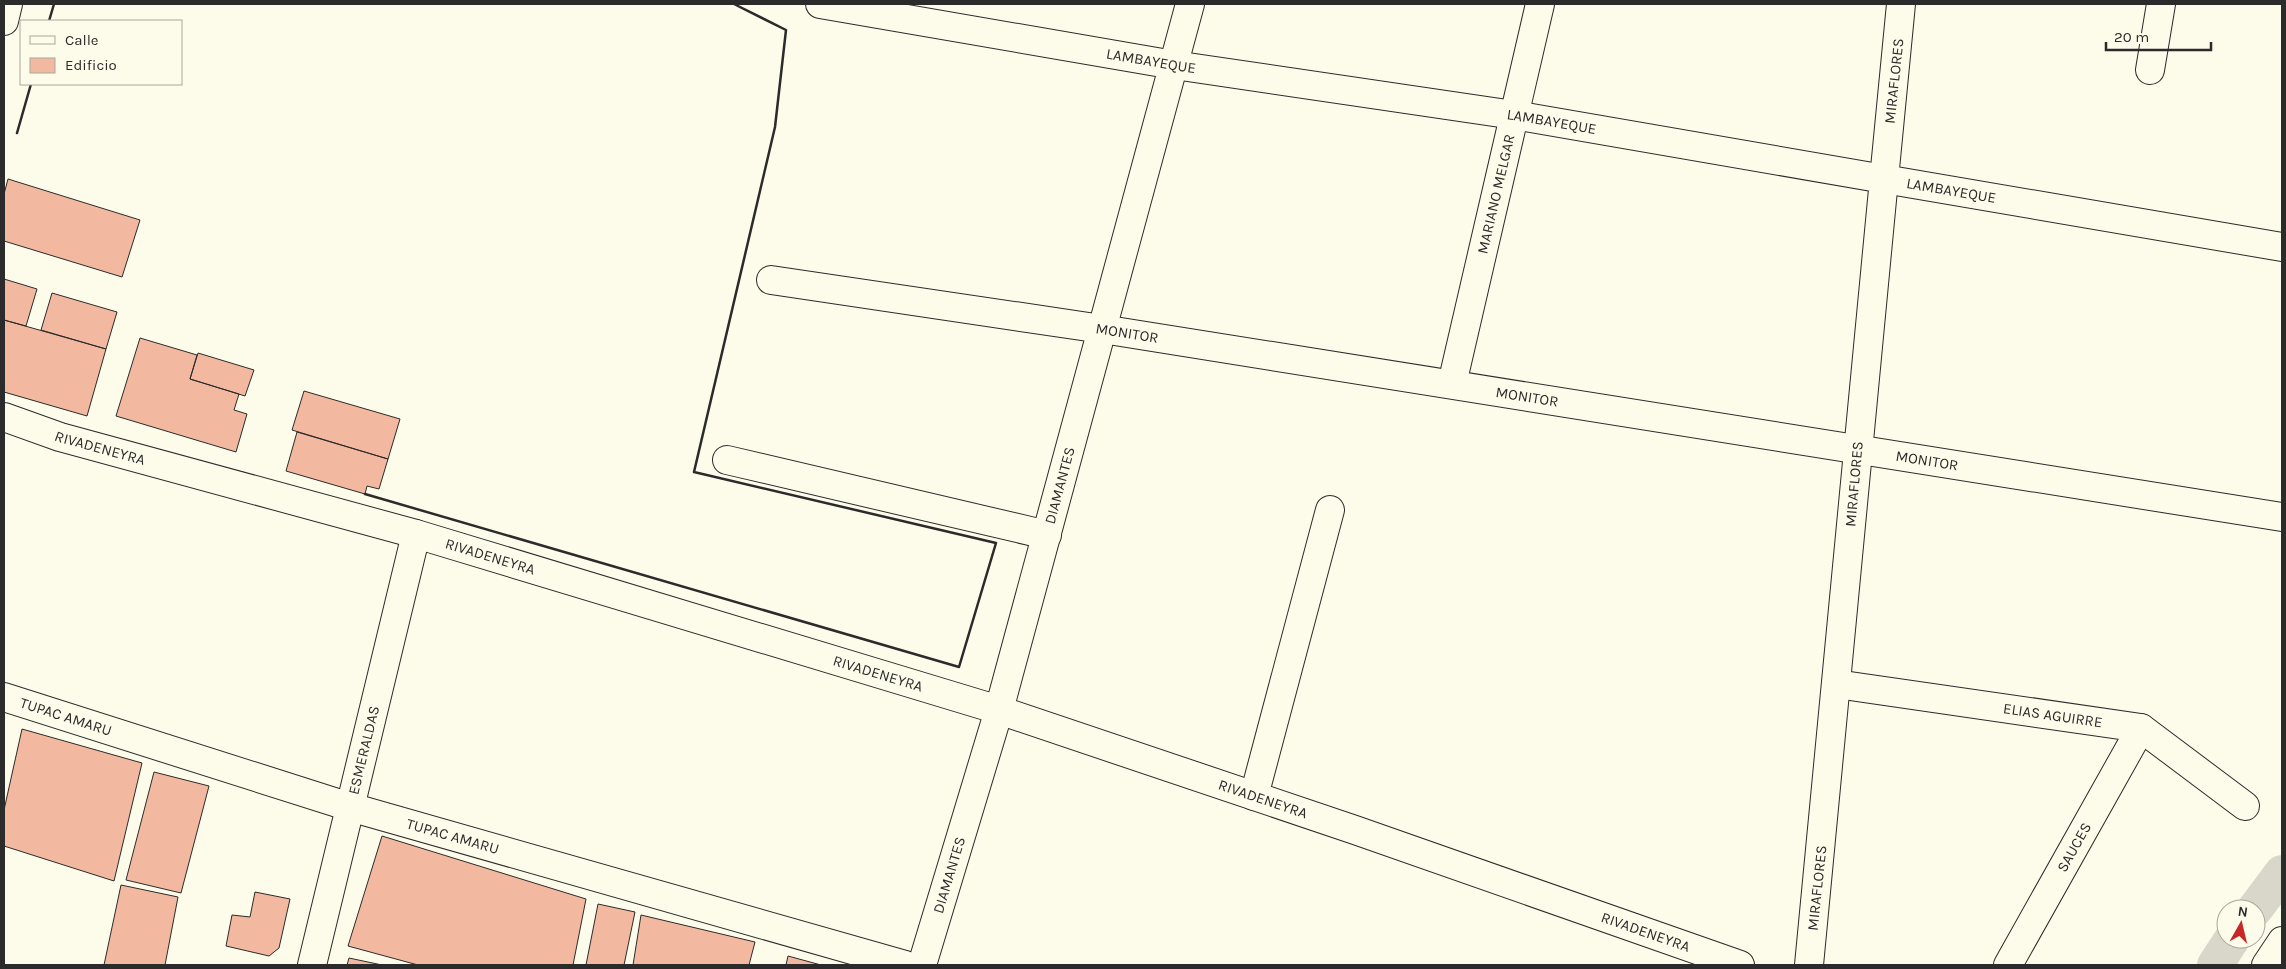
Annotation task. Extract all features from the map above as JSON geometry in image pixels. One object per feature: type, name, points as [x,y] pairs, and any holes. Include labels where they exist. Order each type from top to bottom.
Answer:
[{"type":"street","points":[[4,21],[8,4]]},
{"type":"street","name":"LAMBAYEQUE","points":[[820,4],[1174,65],[1514,115],[2282,247]]},
{"type":"street","name":"DIAMANTES","points":[[922,965],[999,710],[1190,4]]},
{"type":"street","name":"MARIANO MELGAR","points":[[1452,384],[1540,4]]},
{"type":"street","name":"MIRAFLORES","points":[[1809,965],[1901,4]]},
{"type":"street","points":[[2150,70],[2161,4]]},
{"type":"street","name":"MONITOR","points":[[771,280],[1102,329],[2282,517]]},
{"type":"street","name":"RIVADENEYRA","points":[[4,417],[60,437],[416,534],[999,710],[1254,796],[1740,965]]},
{"type":"street","points":[[727,460],[1047,535]]},
{"type":"street","points":[[1254,796],[1330,510]]},
{"type":"street","name":"ESMERALDAS","points":[[312,965],[416,534]]},
{"type":"street","name":"ELIAS AGUIRRE","points":[[1836,684],[2141,728],[2245,806]]},
{"type":"street","name":"TUPAC AMARU","points":[[4,697],[350,806],[905,965]]},
{"type":"street","name":"SAUCES","points":[[2008,965],[2141,728]]},
{"type":"street","points":[[2266,965],[2282,941]]},
{"type":"building","points":[[8,179],[140,220],[122,277],[4,241],[4,194]]},
{"type":"building","points":[[4,279],[37,289],[26,326],[4,320]]},
{"type":"building","points":[[52,293],[117,312],[106,349],[41,330]]},
{"type":"building","points":[[4,320],[106,349],[87,416],[4,392]]},
{"type":"building","points":[[140,338],[197,355],[190,379],[239,394],[234,410],[247,414],[236,452],[116,416]]},
{"type":"building","points":[[198,353],[254,370],[245,396],[190,379]]},
{"type":"building","points":[[304,391],[400,419],[388,459],[292,430]]},
{"type":"building","points":[[297,432],[388,459],[379,489],[367,486],[365,494],[286,471]]},
{"type":"building","points":[[22,729],[142,763],[114,881],[4,846],[4,810]]},
{"type":"building","points":[[154,772],[209,786],[181,893],[126,880]]},
{"type":"building","points":[[382,836],[586,899],[573,965],[418,965],[348,946]]},
{"type":"building","points":[[121,885],[178,897],[165,965],[104,965]]},
{"type":"building","points":[[255,892],[290,899],[279,948],[269,956],[226,946],[232,915],[250,917]]},
{"type":"building","points":[[598,904],[635,912],[624,965],[586,965]]},
{"type":"building","points":[[641,915],[755,942],[749,965],[633,965]]},
{"type":"building","points":[[788,956],[821,965],[786,965]]},
{"type":"building","points":[[349,958],[382,965],[347,965]]},
{"type":"waterway","points":[[2262,899],[2282,873]]},
{"type":"waterway","points":[[2215,965],[2225,949]]},
{"type":"wall","points":[[49,20],[54,4]]},
{"type":"wall","points":[[365,494],[959,667],[996,543],[694,472],[775,127],[786,30],[734,4]]},
{"type":"wall","points":[[17,133],[31,85]]}]
